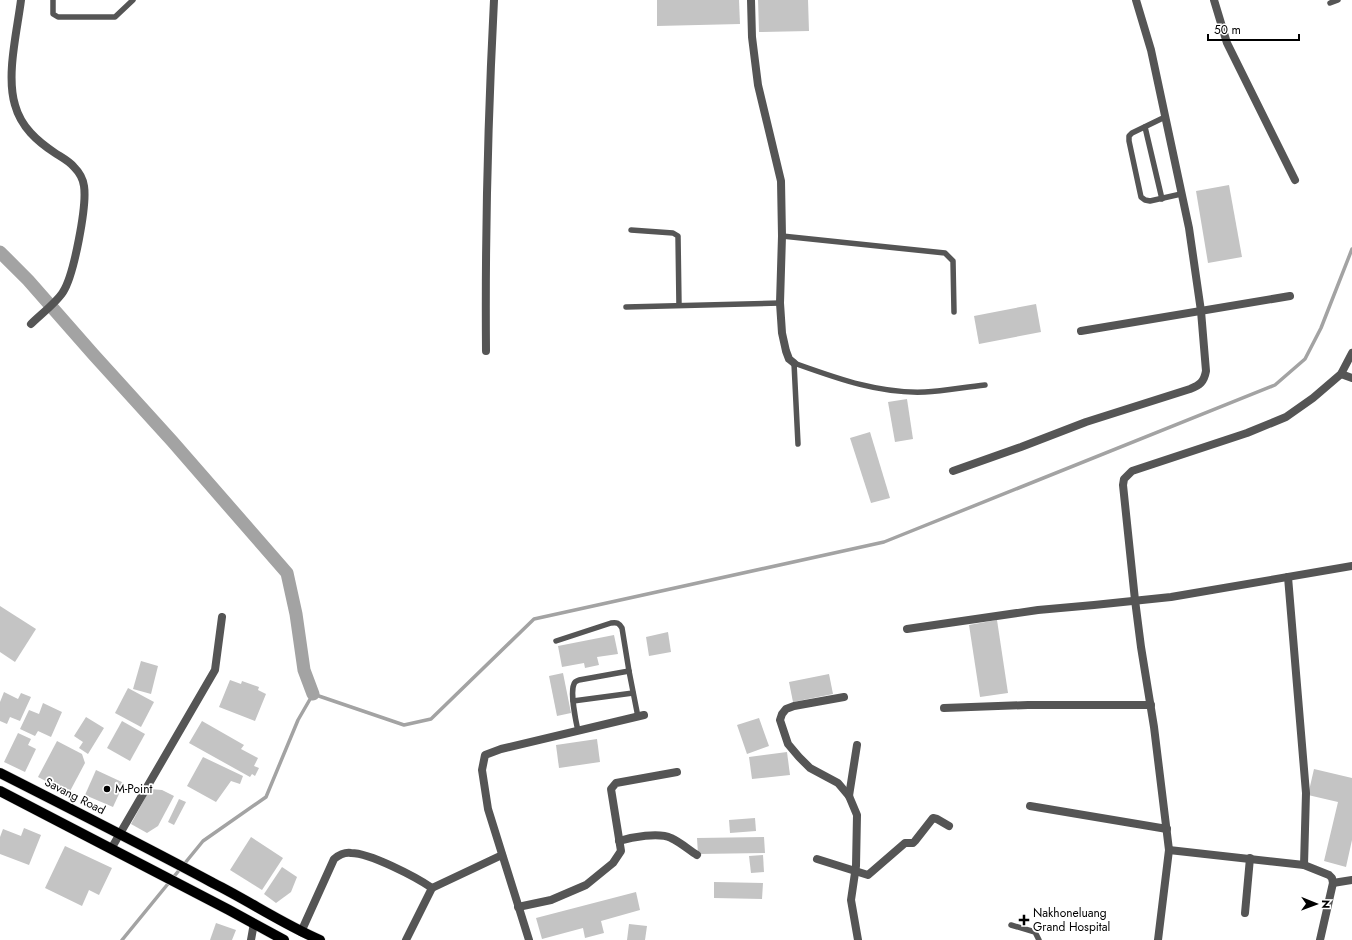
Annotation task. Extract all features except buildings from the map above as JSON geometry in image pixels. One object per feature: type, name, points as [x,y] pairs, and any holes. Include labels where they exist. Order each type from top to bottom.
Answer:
[{"type":"main road","name":"Savang Road","points":[[0,773],[120,833],[238,896],[301,932],[320,940]]},
{"type":"main road","points":[[0,791],[284,940]]},
{"type":"main road","points":[[229,910],[238,896]]},
{"type":"street","points":[[21,0],[12,64],[11,86],[15,106],[24,126],[40,143],[74,166],[81,175],[84,184],[79,240],[70,278],[63,293],[31,324]]},
{"type":"street","points":[[486,351],[485,250],[494,0]]},
{"type":"street","points":[[751,0],[752,37],[758,85],[781,181],[782,236],[780,304],[782,332],[786,351],[789,359],[794,363]]},
{"type":"street","points":[[953,471],[1086,422],[1199,386],[1204,380],[1206,371],[1201,311],[1189,228],[1151,50],[1136,0]]},
{"type":"street","points":[[1214,0],[1227,43],[1295,180]]},
{"type":"street","points":[[1081,331],[1290,296]]},
{"type":"street","points":[[1158,940],[1170,850],[1151,705],[1135,600],[1123,485],[1124,479],[1132,471],[1247,433],[1286,417],[1313,398],[1341,374],[1352,353]]},
{"type":"street","points":[[1341,374],[1352,378]]},
{"type":"street","points":[[907,629],[1038,610],[1094,606],[1171,597],[1352,566]]},
{"type":"street","points":[[1288,576],[1306,793],[1304,865]]},
{"type":"street","points":[[111,849],[215,670],[222,617]]},
{"type":"street","points":[[844,696],[794,706],[786,709],[780,720],[788,744],[810,768],[838,783],[849,796],[857,815],[855,872],[851,900],[858,940]]},
{"type":"street","points":[[944,708],[1028,705],[1151,705]]},
{"type":"street","points":[[529,940],[488,809],[482,770],[485,755],[501,749],[641,716]]},
{"type":"street","points":[[849,796],[857,745]]},
{"type":"street","points":[[518,907],[551,900],[586,885],[613,863],[621,850],[611,789],[616,782],[677,772]]},
{"type":"street","points":[[1030,806],[1167,828]]},
{"type":"street","points":[[817,859],[867,875],[905,843],[913,843],[933,818],[950,826]]},
{"type":"street","points":[[619,841],[634,836],[671,837],[697,855]]},
{"type":"street","points":[[1170,850],[1304,865],[1329,875],[1333,882],[1320,940]]},
{"type":"street","points":[[301,932],[334,859],[340,855],[349,852],[362,854],[417,878],[432,888]]},
{"type":"street","points":[[406,940],[432,888],[502,855]]},
{"type":"street","points":[[1245,913],[1250,858]]},
{"type":"street","points":[[1333,882],[1352,880]]},
{"type":"street","points":[[251,940],[254,923]]},
{"type":"lane","points":[[53,0],[53,14],[58,17],[105,18],[115,17],[133,0]]},
{"type":"lane","points":[[1330,3],[1338,0]]},
{"type":"lane","points":[[1165,117],[1132,132],[1129,136],[1141,197],[1150,201],[1181,194]]},
{"type":"lane","points":[[1145,127],[1162,199]]},
{"type":"lane","points":[[631,230],[673,232],[678,236],[679,305]]},
{"type":"lane","points":[[782,236],[945,253],[953,261],[954,312]]},
{"type":"lane","points":[[626,307],[780,304]]},
{"type":"lane","points":[[798,444],[794,363],[845,380],[885,390],[924,392],[985,385]]},
{"type":"lane","points":[[556,641],[611,623],[616,622],[620,624],[622,628],[633,693],[641,716]]},
{"type":"lane","points":[[578,731],[573,701],[573,686],[576,681],[629,671]]},
{"type":"lane","points":[[573,701],[633,693]]},
{"type":"lane","points":[[1011,925],[1035,932],[1039,940]]},
{"type":"waterway","points":[[122,940],[203,841],[266,797],[298,720],[313,694],[404,725],[431,719],[534,619],[884,542],[1275,385],[1305,359],[1321,328],[1352,249]]},
{"type":"waterway","points":[[0,252],[28,280],[172,441],[287,573],[296,614],[304,670],[313,694]]},
{"type":"place","name":"M-Point","points":[[107,789]]},
{"type":"place","name":"Nakhoneluang Grand Hospital","points":[[1024,920]]}]
